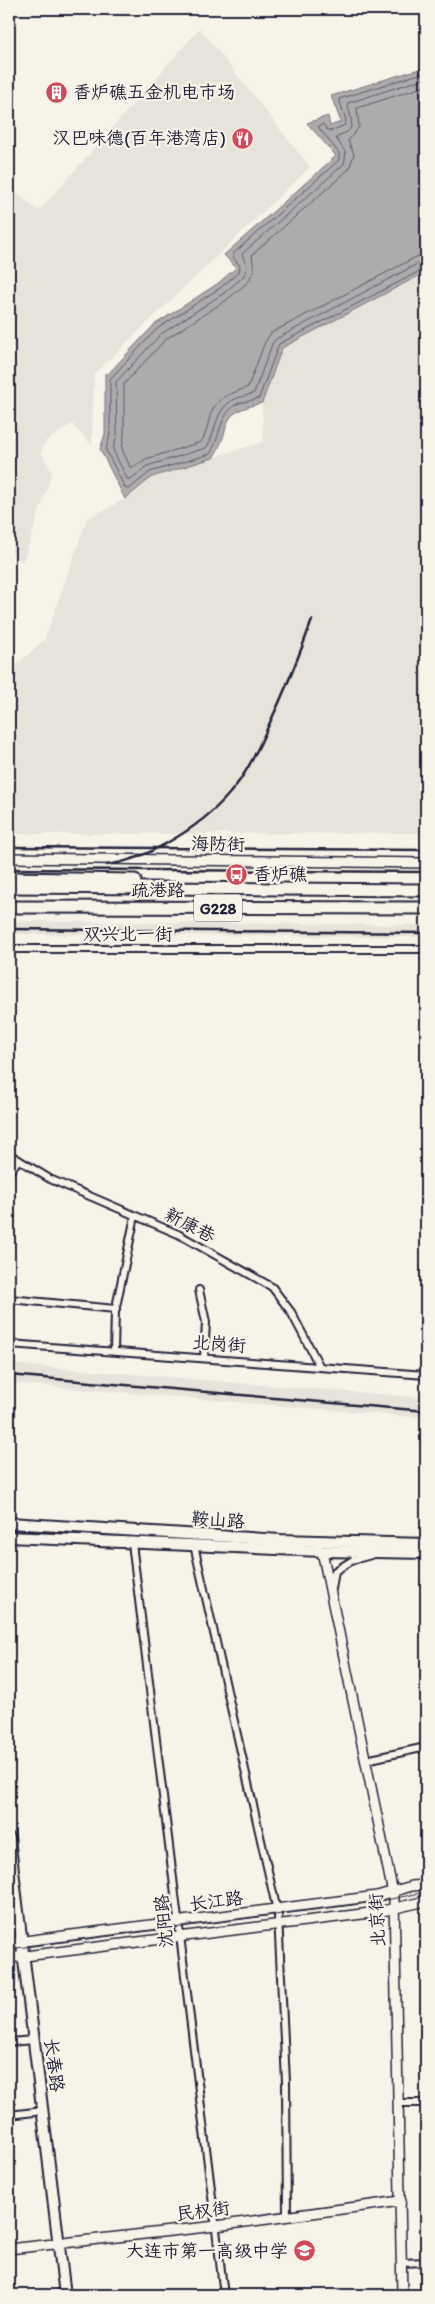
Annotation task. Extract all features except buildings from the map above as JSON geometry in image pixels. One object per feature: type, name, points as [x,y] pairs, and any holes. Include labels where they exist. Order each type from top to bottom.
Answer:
[{"type":"highway","name":"疏港路","points":[[9,878],[224,882],[296,889]]},
{"type":"highway","name":"疏港路","points":[[9,888],[426,890]]},
{"type":"highway","name":"疏港路","points":[[9,907],[426,908]]},
{"type":"main road","name":"鞍山路","points":[[9,1523],[281,1540],[426,1544]]},
{"type":"main road","name":"鞍山路","points":[[9,1537],[322,1551],[426,1553]]},
{"type":"main road","name":"长春路","points":[[9,1838],[65,2295]]},
{"type":"street","name":"海防街","points":[[9,858],[426,863]]},
{"type":"street","name":"双兴北一街","points":[[9,949],[426,949]]},
{"type":"street","name":"新康巷","points":[[9,1154],[50,1179],[178,1234],[272,1287],[291,1312],[320,1367]]},
{"type":"street","points":[[9,1174],[18,1160]]},
{"type":"street","points":[[114,1351],[116,1309],[135,1216]]},
{"type":"street","points":[[199,1290],[206,1322],[204,1358]]},
{"type":"street","points":[[9,1299],[116,1309]]},
{"type":"street","name":"北岗街","points":[[9,1344],[426,1375]]},
{"type":"street","name":"沈阳路","points":[[132,1543],[224,2295]]},
{"type":"street","points":[[194,1546],[277,1910],[286,2082],[287,2216]]},
{"type":"street","name":"北京街","points":[[322,1551],[395,1908],[402,2295]]},
{"type":"street","points":[[331,1592],[335,1571],[353,1560],[381,1552]]},
{"type":"street","points":[[366,1760],[426,1746]]},
{"type":"street","name":"长江路","points":[[9,1943],[277,1910],[377,1896],[426,1885]]},
{"type":"street","name":"长江路","points":[[9,1958],[378,1912],[426,1901]]},
{"type":"street","points":[[9,2042],[34,2040]]},
{"type":"street","points":[[400,2103],[426,2103]]},
{"type":"street","points":[[9,2115],[43,2111]]},
{"type":"street","name":"民权街","points":[[9,2248],[216,2226],[401,2201]]},
{"type":"street","points":[[401,2263],[426,2262]]},
{"type":"shaded area","points":[[200,28],[310,167],[94,374],[92,445],[72,424],[46,441],[41,452],[52,473],[23,562],[9,553],[9,188],[39,211]]},
{"type":"shaded area","points":[[426,272],[426,833],[9,834],[9,672],[45,639],[87,519],[125,499],[152,477],[263,442],[262,403],[282,348]]},
{"type":"shaded area","points":[[9,921],[426,925],[426,937],[9,934]]},
{"type":"shaded area","points":[[9,1364],[426,1398],[426,1418],[9,1383]]},
{"type":"water","points":[[426,67],[426,272],[282,348],[262,403],[247,407],[231,417],[213,458],[152,477],[125,499],[100,449],[105,434],[105,373],[107,375],[154,325],[217,284],[236,268],[224,255],[336,156],[307,123],[328,116],[330,126],[341,122],[331,96]]},
{"type":"tram line","points":[[9,1949],[376,1902],[426,1892]]},
{"type":"railway","points":[[107,865],[123,862],[153,851],[184,833],[215,808],[235,787],[259,746],[291,675],[312,620]]},
{"type":"railway","points":[[9,847],[426,850]]},
{"type":"railway","points":[[9,869],[426,872]]},
{"type":"railway","points":[[9,929],[426,933]]},
{"type":"railway","points":[[9,1375],[426,1411]]},
{"type":"place","name":"香炉礁五金机电市场","points":[[57,92]]},
{"type":"place","name":"汉巴味德(百年港湾店)","points":[[242,138]]},
{"type":"place","name":"香炉礁","points":[[237,874]]},
{"type":"place","name":"大连市第一高级中学","points":[[304,2251]]}]
